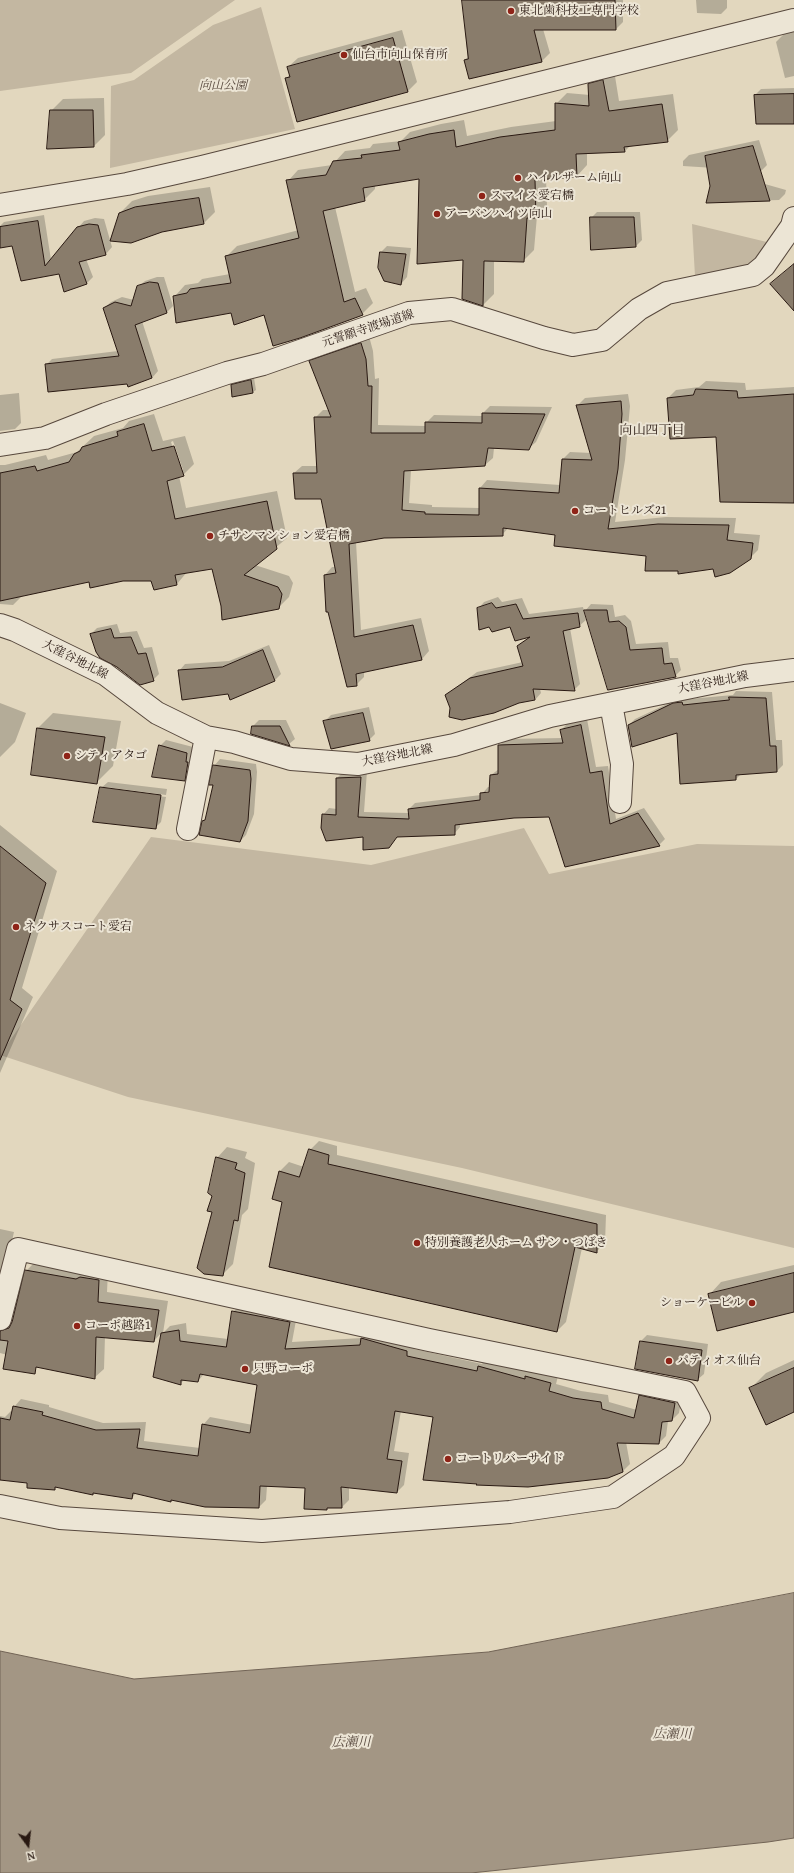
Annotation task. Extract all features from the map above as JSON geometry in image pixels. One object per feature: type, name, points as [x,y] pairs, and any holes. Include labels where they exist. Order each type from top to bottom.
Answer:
[{"type":"street","points":[[0,205],[121,185],[202,167],[794,20]]},
{"type":"street","name":"元誓願寺渡場道線","points":[[0,445],[44,438],[106,414],[227,372],[263,364],[409,313],[452,309],[544,338],[573,345],[602,340],[638,309],[667,293],[753,275],[764,266],[792,226],[794,218]]},
{"type":"street","name":"大窪谷地北線","points":[[0,625],[15,630],[105,674],[157,713],[206,737],[234,742],[291,759],[358,764],[454,745],[550,716],[745,676],[794,670]]},
{"type":"street","points":[[611,704],[622,764],[620,802]]},
{"type":"street","points":[[188,829],[206,737]]},
{"type":"street","points":[[0,1319],[18,1249],[429,1340],[685,1392],[698,1418],[674,1456],[613,1497],[510,1512],[262,1531],[60,1518],[0,1506]]},
{"type":"green space","points":[[0,0],[235,0],[131,73],[0,91]]},
{"type":"green space","name":"向山公園","points":[[261,7],[295,129],[110,168],[111,86],[134,80],[213,25]]},
{"type":"green space","points":[[692,224],[771,243],[760,257],[742,267],[695,276]]},
{"type":"green space","points":[[524,828],[549,874],[697,844],[794,846],[794,1248],[462,1168],[128,1097],[0,1055],[151,837],[371,865]]},
{"type":"water","name":"広瀬川","points":[[794,1593],[794,1838],[471,1873],[0,1873],[0,1651],[134,1679],[488,1652]]},
{"type":"building","points":[[462,0],[615,0],[616,30],[534,30],[542,62],[469,79],[464,60],[468,59]]},
{"type":"building","points":[[393,38],[408,92],[297,122],[285,78],[290,77],[287,67]]},
{"type":"building","points":[[603,80],[609,111],[662,104],[668,142],[624,147],[625,152],[576,154],[577,177],[535,180],[536,218],[527,218],[524,262],[484,261],[483,306],[462,299],[463,260],[417,264],[419,179],[363,188],[365,201],[323,211],[344,302],[355,298],[363,315],[300,338],[273,346],[264,315],[234,325],[231,313],[176,323],[173,296],[187,293],[190,289],[231,283],[225,256],[299,238],[286,180],[326,175],[333,161],[362,158],[361,155],[400,150],[398,142],[429,134],[454,130],[456,147],[500,137],[555,130],[555,103],[589,106],[588,84]]},
{"type":"building","points":[[794,94],[794,124],[756,124],[754,95]]},
{"type":"building","points":[[50,110],[93,110],[94,147],[47,149]]},
{"type":"building","points":[[753,146],[770,201],[706,203],[710,186],[705,156]]},
{"type":"building","points":[[199,198],[204,224],[162,232],[131,243],[110,241],[119,213],[135,207]]},
{"type":"building","points":[[590,217],[634,217],[636,247],[591,250]]},
{"type":"building","points":[[38,221],[45,266],[77,227],[89,224],[98,225],[106,255],[79,262],[87,284],[64,292],[59,274],[21,281],[12,246],[0,248],[0,227]]},
{"type":"building","points":[[380,252],[406,254],[401,285],[384,281],[378,268]]},
{"type":"building","points":[[794,264],[794,311],[770,284]]},
{"type":"building","points":[[150,282],[158,283],[167,313],[135,325],[152,378],[128,387],[127,384],[48,392],[45,364],[119,356],[103,308],[115,302],[131,306],[137,286]]},
{"type":"building","points":[[361,343],[366,359],[368,386],[372,386],[371,433],[425,433],[425,422],[482,423],[482,413],[545,414],[529,450],[488,448],[485,466],[404,471],[402,510],[425,512],[425,514],[479,515],[479,488],[559,493],[562,459],[592,460],[576,405],[621,401],[622,414],[618,469],[608,529],[658,524],[729,525],[727,540],[753,543],[751,559],[730,573],[715,577],[713,569],[678,574],[678,571],[645,571],[646,556],[554,546],[555,535],[503,528],[503,536],[384,538],[349,544],[354,637],[413,625],[422,660],[356,674],[357,686],[347,687],[328,612],[326,612],[324,575],[336,573],[321,499],[295,499],[293,473],[317,473],[314,417],[331,417],[309,361]]},
{"type":"building","points":[[251,380],[253,393],[232,397],[231,385]]},
{"type":"building","points":[[696,389],[737,391],[738,398],[794,394],[794,503],[720,502],[716,437],[670,439],[667,398],[693,395]]},
{"type":"building","points":[[144,424],[152,451],[174,446],[184,476],[167,481],[175,519],[267,501],[277,549],[244,575],[278,587],[282,594],[279,609],[222,620],[221,606],[212,569],[175,575],[177,585],[154,590],[151,581],[123,581],[90,588],[89,582],[0,601],[0,473],[35,466],[37,471],[69,462],[74,454],[80,451],[82,447],[118,436],[117,432]]},
{"type":"building","points":[[492,603],[496,608],[516,604],[523,619],[578,613],[580,627],[563,631],[575,691],[533,689],[535,700],[519,703],[494,713],[462,720],[449,717],[450,708],[445,695],[470,678],[523,666],[517,646],[530,637],[515,641],[510,627],[492,632],[489,627],[479,630],[477,608]]},
{"type":"building","points":[[584,610],[607,610],[609,622],[619,621],[626,627],[630,650],[662,648],[664,664],[672,663],[676,677],[608,690]]},
{"type":"building","points":[[111,629],[114,638],[131,637],[138,654],[146,653],[154,681],[140,685],[117,667],[100,658],[96,652],[90,634]]},
{"type":"building","points":[[263,650],[275,681],[230,700],[228,694],[182,700],[178,670],[222,667]]},
{"type":"building","points":[[729,697],[766,698],[770,746],[776,746],[777,772],[736,775],[736,780],[680,784],[677,733],[632,747],[628,725],[673,703],[682,702],[683,705],[729,700]]},
{"type":"building","points":[[363,713],[370,741],[331,749],[323,721]]},
{"type":"building","points":[[581,725],[590,773],[602,771],[610,824],[638,813],[660,846],[565,867],[549,817],[514,818],[455,825],[455,835],[397,837],[389,848],[363,850],[363,837],[326,841],[321,828],[322,814],[336,815],[336,778],[361,777],[358,817],[409,819],[408,809],[480,800],[480,793],[489,792],[490,775],[498,774],[498,745],[563,743],[560,730]]},
{"type":"building","points":[[252,726],[280,726],[290,746],[251,734]]},
{"type":"building","name":"シティアタゴ","points":[[37,728],[105,737],[97,784],[31,775]]},
{"type":"building","points":[[159,745],[187,753],[186,762],[188,762],[185,781],[152,777]]},
{"type":"building","points":[[213,765],[250,770],[251,779],[248,821],[240,842],[199,835],[202,821],[205,820],[213,785],[209,785]]},
{"type":"building","points":[[100,787],[161,795],[156,829],[93,822]]},
{"type":"building","name":"ネクサスコート愛宕","points":[[0,846],[46,883],[10,1000],[22,1009],[0,1060]]},
{"type":"building","name":"特別養護老人ホーム サン・つばき","points":[[309,1149],[329,1155],[328,1164],[597,1224],[597,1253],[575,1247],[557,1332],[269,1267],[282,1202],[272,1199],[279,1171],[299,1177]]},
{"type":"building","points":[[216,1157],[237,1163],[235,1169],[245,1173],[238,1221],[234,1220],[223,1276],[204,1274],[197,1268],[212,1212],[207,1211],[212,1196],[208,1193]]},
{"type":"building","points":[[25,1270],[76,1279],[80,1277],[99,1280],[98,1302],[159,1310],[154,1342],[96,1337],[95,1379],[36,1367],[35,1374],[3,1369],[8,1341],[0,1340],[0,1331],[9,1328],[12,1322]]},
{"type":"building","name":"ショーケービル","points":[[794,1273],[794,1312],[717,1331],[708,1294]]},
{"type":"building","points":[[232,1311],[290,1322],[285,1349],[360,1345],[361,1338],[407,1351],[407,1356],[477,1371],[478,1366],[525,1379],[525,1376],[551,1383],[549,1391],[573,1398],[601,1402],[602,1409],[634,1418],[639,1395],[675,1403],[672,1421],[662,1422],[659,1444],[617,1443],[623,1472],[608,1478],[528,1487],[476,1485],[477,1484],[423,1480],[433,1417],[395,1411],[387,1459],[402,1461],[397,1493],[341,1487],[342,1508],[327,1508],[327,1510],[304,1509],[305,1488],[260,1486],[259,1508],[205,1507],[171,1500],[171,1502],[133,1493],[132,1499],[93,1493],[93,1495],[55,1487],[55,1490],[27,1488],[27,1483],[0,1480],[0,1418],[10,1420],[13,1406],[43,1412],[42,1415],[96,1430],[140,1429],[137,1448],[198,1456],[202,1424],[250,1433],[257,1385],[200,1374],[198,1382],[181,1380],[181,1385],[153,1377],[161,1333],[179,1330],[180,1341],[226,1347]]},
{"type":"building","name":"パティオス仙台","points":[[640,1341],[702,1350],[698,1381],[635,1369]]},
{"type":"building","points":[[794,1368],[794,1412],[766,1425],[749,1388]]},
{"type":"place","name":"東北歯科技工専門学校","points":[[511,11]]},
{"type":"place","name":"仙台市向山保育所","points":[[344,55]]},
{"type":"place","name":"ハイルザーム向山","points":[[518,178]]},
{"type":"place","name":"スマイス愛宕橋","points":[[482,196]]},
{"type":"place","name":"アーバンハイツ向山","points":[[437,214]]},
{"type":"place","name":"コートヒルズ21","points":[[575,511]]},
{"type":"place","name":"チサンマンション愛宕橋","points":[[210,536]]},
{"type":"place","name":"シティアタゴ","points":[[67,756]]},
{"type":"place","name":"ネクサスコート愛宕","points":[[16,927]]},
{"type":"place","name":"特別養護老人ホーム サン・つばき","points":[[417,1243]]},
{"type":"place","name":"ショーケービル","points":[[752,1303]]},
{"type":"place","name":"コーポ越路1","points":[[77,1326]]},
{"type":"place","name":"パティオス仙台","points":[[669,1361]]},
{"type":"place","name":"只野コーポ","points":[[245,1369]]},
{"type":"place","name":"コートリバーサイド","points":[[448,1459]]},
{"type":"district","name":"向山四丁目","points":[[652,431]]}]
